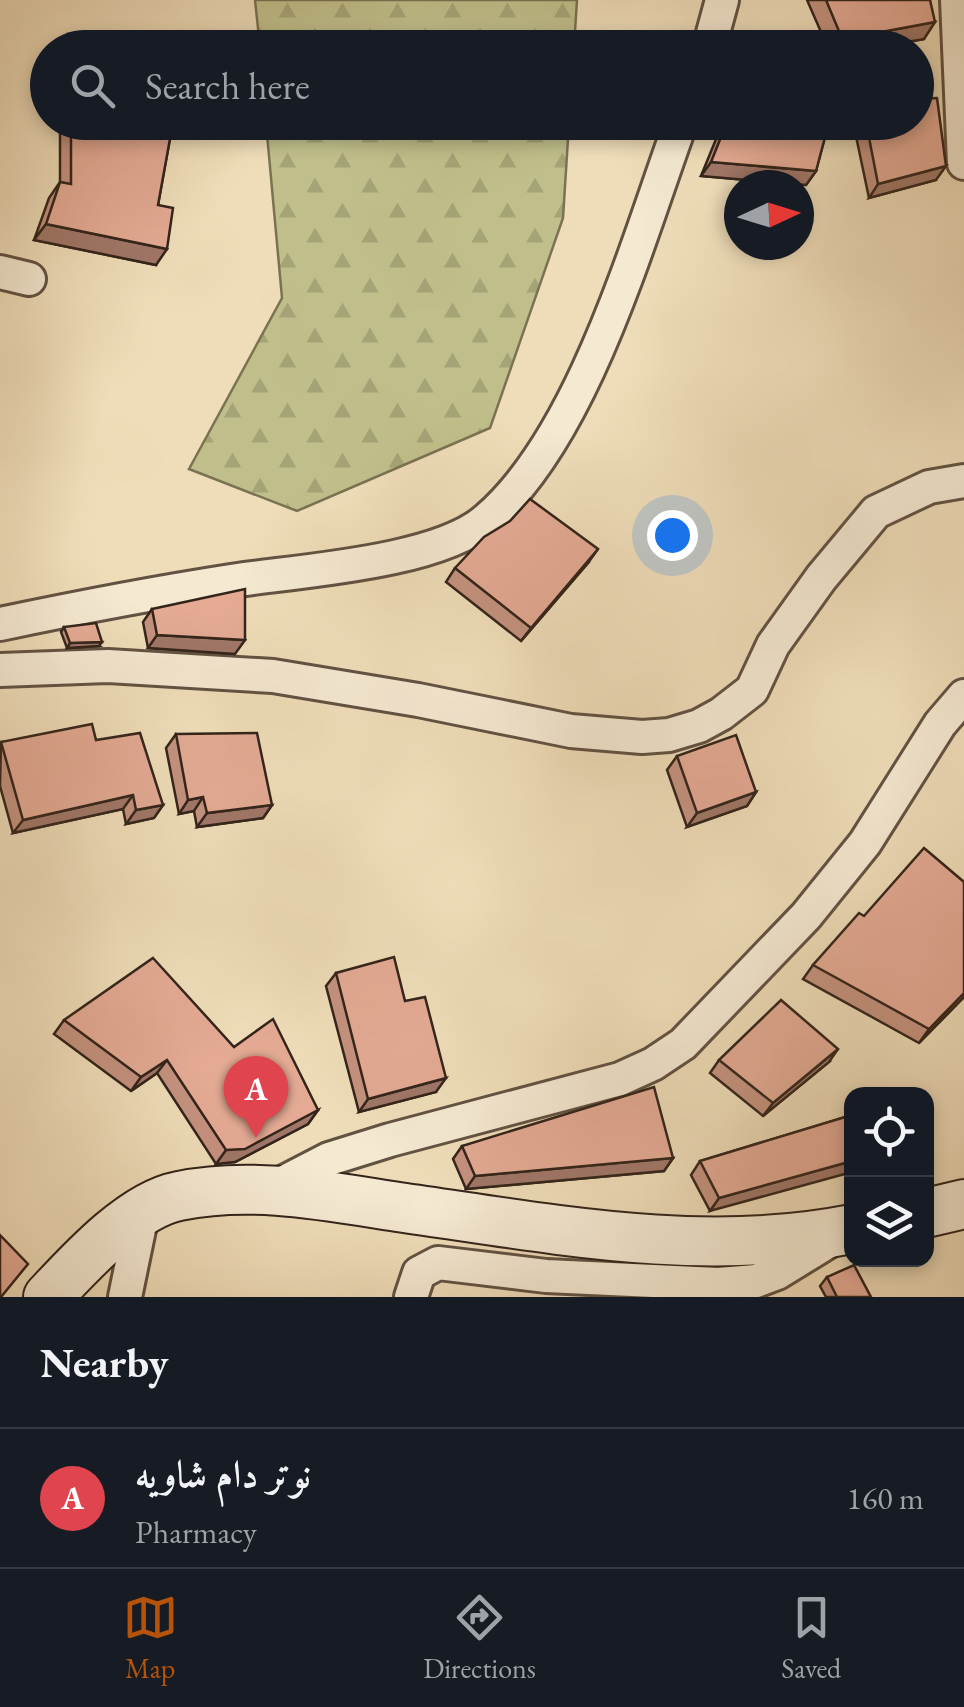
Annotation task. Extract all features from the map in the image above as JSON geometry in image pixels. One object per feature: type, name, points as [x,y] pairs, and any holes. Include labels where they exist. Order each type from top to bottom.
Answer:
[{"type":"street","points":[[713,30],[722,0]]},
{"type":"street","points":[[957,0],[964,163]]},
{"type":"street","points":[[0,624],[232,581],[396,556],[445,542],[484,522],[524,477],[576,396],[604,333],[675,140]]},
{"type":"street","points":[[0,670],[108,666],[273,676],[588,733],[642,737],[670,734],[699,726],[752,690],[773,646],[821,578],[876,512],[929,486],[964,482]]},
{"type":"street","points":[[270,1189],[344,1154],[620,1079],[653,1064],[682,1044],[806,916],[865,843],[940,724],[964,696]]},
{"type":"street","points":[[48,1297],[110,1236],[144,1210],[176,1196],[270,1189],[600,1235],[696,1244],[806,1238],[844,1231]]},
{"type":"street","points":[[934,1211],[964,1204]]},
{"type":"street","points":[[125,1297],[144,1210]]},
{"type":"street","points":[[411,1297],[420,1272],[438,1263],[546,1276],[718,1284],[756,1280],[777,1273],[844,1233]]},
{"type":"green space","points":[[255,0],[577,0],[575,30],[258,30]]},
{"type":"green space","points":[[268,140],[568,140],[563,218],[490,428],[297,511],[189,469],[282,298]]},
{"type":"building","points":[[826,0],[930,0],[935,22],[892,30],[838,30]]},
{"type":"building","points":[[934,98],[946,166],[878,184],[869,140],[934,140]]},
{"type":"building","points":[[71,140],[170,140],[158,205],[173,208],[167,249],[46,224],[60,182],[71,184]]},
{"type":"building","points":[[720,140],[824,140],[816,171],[711,162]]},
{"type":"building","points":[[530,499],[598,549],[531,628],[455,568],[484,537],[510,521]]},
{"type":"building","points":[[245,589],[245,640],[157,635],[152,609]]},
{"type":"building","points":[[96,623],[102,642],[70,643],[64,627]]},
{"type":"building","points":[[92,724],[96,740],[140,733],[163,805],[136,810],[133,795],[23,820],[1,742]]},
{"type":"building","points":[[257,733],[272,805],[207,813],[203,797],[188,800],[176,734]]},
{"type":"building","points":[[736,735],[756,792],[697,813],[677,756]]},
{"type":"building","points":[[924,848],[964,882],[964,993],[929,1029],[813,965],[859,913],[864,916]]},
{"type":"building","points":[[394,957],[405,1001],[425,997],[446,1078],[368,1099],[336,973]]},
{"type":"building","points":[[153,958],[234,1047],[273,1019],[318,1110],[245,1149],[226,1150],[167,1060],[141,1077],[64,1020]]},
{"type":"building","points":[[781,1000],[838,1049],[773,1103],[719,1060]]},
{"type":"building","points":[[654,1087],[673,1158],[475,1176],[462,1146]]},
{"type":"building","points":[[844,1117],[844,1163],[719,1198],[700,1161]]},
{"type":"building","points":[[0,1235],[28,1264],[1,1297],[0,1297]]},
{"type":"building","points":[[855,1267],[871,1297],[837,1297],[827,1277]]},
{"type":"place","name":"نوتر دام شاويه","points":[[256,1138]]}]
